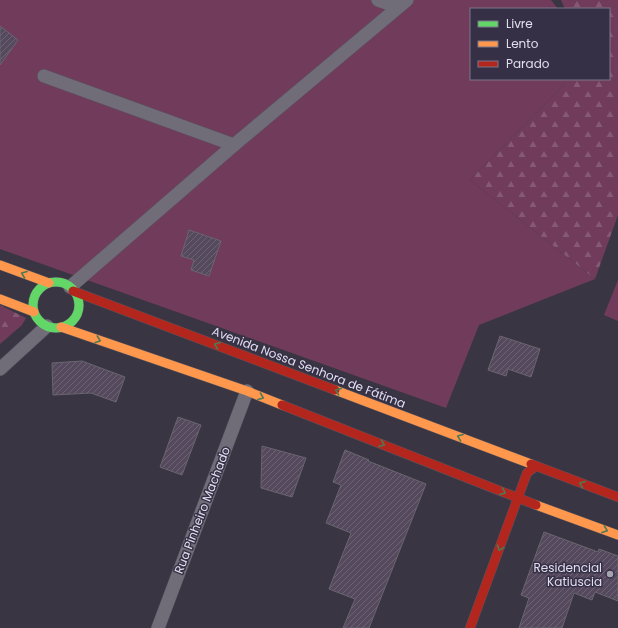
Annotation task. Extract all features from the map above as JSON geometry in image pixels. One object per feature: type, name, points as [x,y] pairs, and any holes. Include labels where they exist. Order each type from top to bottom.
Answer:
[{"type":"street","points":[[378,0],[402,3]]},
{"type":"street","points":[[49,283],[42,286],[37,291],[33,305],[34,312],[37,318],[47,326],[53,328],[62,327],[72,320],[78,309],[78,302],[72,289],[234,145],[402,3]]},
{"type":"street","points":[[44,76],[234,145]]},
{"type":"street","name":"Avenida Nossa Senhora de Fátima","points":[[0,265],[49,283],[60,282],[72,289],[618,497]]},
{"type":"street","points":[[0,299],[34,312]]},
{"type":"street","points":[[0,369],[47,326]]},
{"type":"street","points":[[62,327],[247,391],[518,498],[618,535]]},
{"type":"street","name":"Rua Pinheiro Machado","points":[[158,628],[247,391]]},
{"type":"street","points":[[536,466],[537,479]]},
{"type":"street","points":[[470,628],[527,473],[536,466]]},
{"type":"green space","points":[[0,0],[551,0],[557,8],[470,8],[470,80],[565,80],[565,84],[470,180],[595,279],[479,325],[446,408],[0,249]]},
{"type":"green space","points":[[561,0],[618,0],[618,215],[595,279],[470,180],[565,84],[565,80],[610,80],[610,8],[565,8]]},
{"type":"green space","points":[[618,280],[618,321],[604,315]]},
{"type":"green space","points":[[0,305],[26,318],[22,325],[0,344]]},
{"type":"building","points":[[0,26],[18,40],[0,65]]},
{"type":"building","points":[[189,230],[221,241],[209,276],[191,270],[194,260],[181,256]]},
{"type":"building","points":[[500,336],[540,349],[531,377],[508,369],[506,376],[488,370]]},
{"type":"building","points":[[82,361],[125,377],[116,402],[91,393],[53,395],[52,363]]},
{"type":"building","points":[[178,417],[201,425],[182,475],[160,467]]},
{"type":"building","points":[[262,446],[306,458],[292,497],[261,488]]},
{"type":"building","points":[[345,450],[369,460],[368,461],[426,484],[369,628],[343,628],[355,599],[329,589],[351,533],[326,523],[341,485],[333,482]]},
{"type":"building","points":[[544,532],[598,552],[599,549],[618,556],[618,601],[595,592],[592,600],[574,593],[562,628],[519,628],[529,598],[521,595]]},
{"type":"traffic: fast","points":[[56,282],[69,286],[75,292],[79,305],[75,318],[69,324],[56,328],[43,324],[37,318],[33,305],[37,292],[43,286],[56,282]]},
{"type":"traffic: slow","points":[[0,265],[49,283]]},
{"type":"traffic: slow","points":[[0,299],[34,312]]},
{"type":"traffic: slow","points":[[61,327],[247,391],[282,405]]},
{"type":"traffic: slow","points":[[335,390],[531,464]]},
{"type":"traffic: slow","points":[[536,505],[618,535]]},
{"type":"traffic: jam","points":[[73,291],[335,390]]},
{"type":"traffic: jam","points":[[282,405],[536,505]]},
{"type":"traffic: jam","points":[[531,464],[618,497]]},
{"type":"traffic: jam","points":[[470,628],[527,473],[536,466]]},
{"type":"place","name":"Residencial Katiuscia","points":[[610,574]]}]
